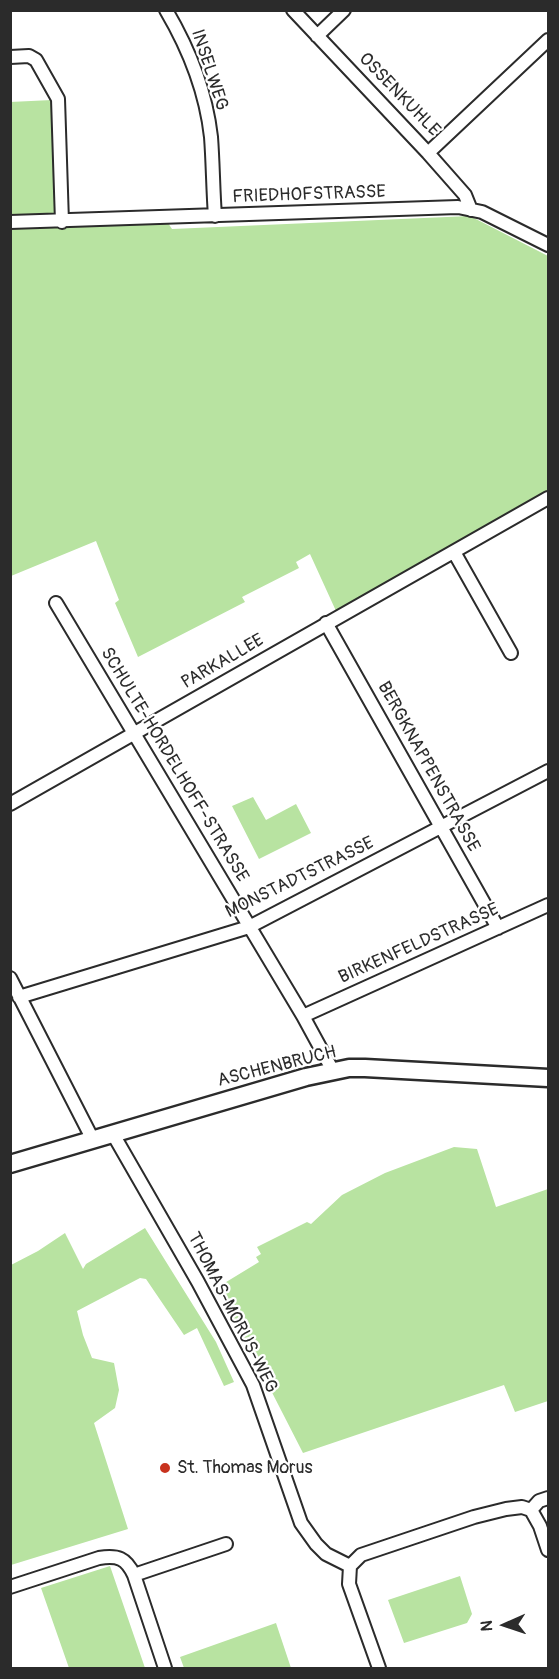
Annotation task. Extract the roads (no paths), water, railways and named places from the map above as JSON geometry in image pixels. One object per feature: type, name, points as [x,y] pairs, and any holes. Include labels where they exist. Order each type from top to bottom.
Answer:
[{"type":"street","name":"INSELWEG","points":[[166,10],[188,52],[203,96],[210,136],[215,216]]},
{"type":"street","name":"OSSENKUHLE","points":[[294,10],[428,153],[465,195],[471,210]]},
{"type":"street","points":[[317,36],[344,10]]},
{"type":"street","points":[[428,153],[549,40]]},
{"type":"street","points":[[10,57],[29,56],[36,60],[58,99],[62,222]]},
{"type":"street","name":"FRIEDHOFSTRASSE","points":[[10,222],[458,207],[482,212],[548,244]]},
{"type":"street","name":"PARKALLEE","points":[[10,804],[549,498]]},
{"type":"street","points":[[454,552],[511,653]]},
{"type":"street","name":"SCHULTE-HORDELHOFF-STRASSE","points":[[56,603],[303,1016],[333,1071]]},
{"type":"street","name":"BERGKNAPPENSTRASSE","points":[[327,624],[498,928]]},
{"type":"street","name":"MONSTADTSTRASSE","points":[[20,997],[249,927],[549,771]]},
{"type":"street","name":"BIRKENFELDSTRASSE","points":[[303,1016],[549,905]]},
{"type":"street","points":[[10,978],[93,1140]]},
{"type":"street","name":"ASCHENBRUCH","points":[[10,1164],[296,1080],[349,1068],[386,1068],[549,1078]]},
{"type":"street","name":"THOMAS-MORUS-WEG","points":[[113,1134],[198,1282],[253,1385],[301,1523],[326,1554],[350,1566]]},
{"type":"street","points":[[531,1510],[539,1501],[549,1498]]},
{"type":"street","points":[[379,1668],[349,1584],[350,1566],[361,1554],[474,1517],[522,1507],[531,1510],[549,1550]]},
{"type":"street","points":[[134,1575],[226,1544]]},
{"type":"street","points":[[10,1587],[99,1558],[123,1559],[129,1564],[134,1575],[165,1668]]},
{"type":"place","name":"St. Thomas Morus","points":[[165,1468]]}]
